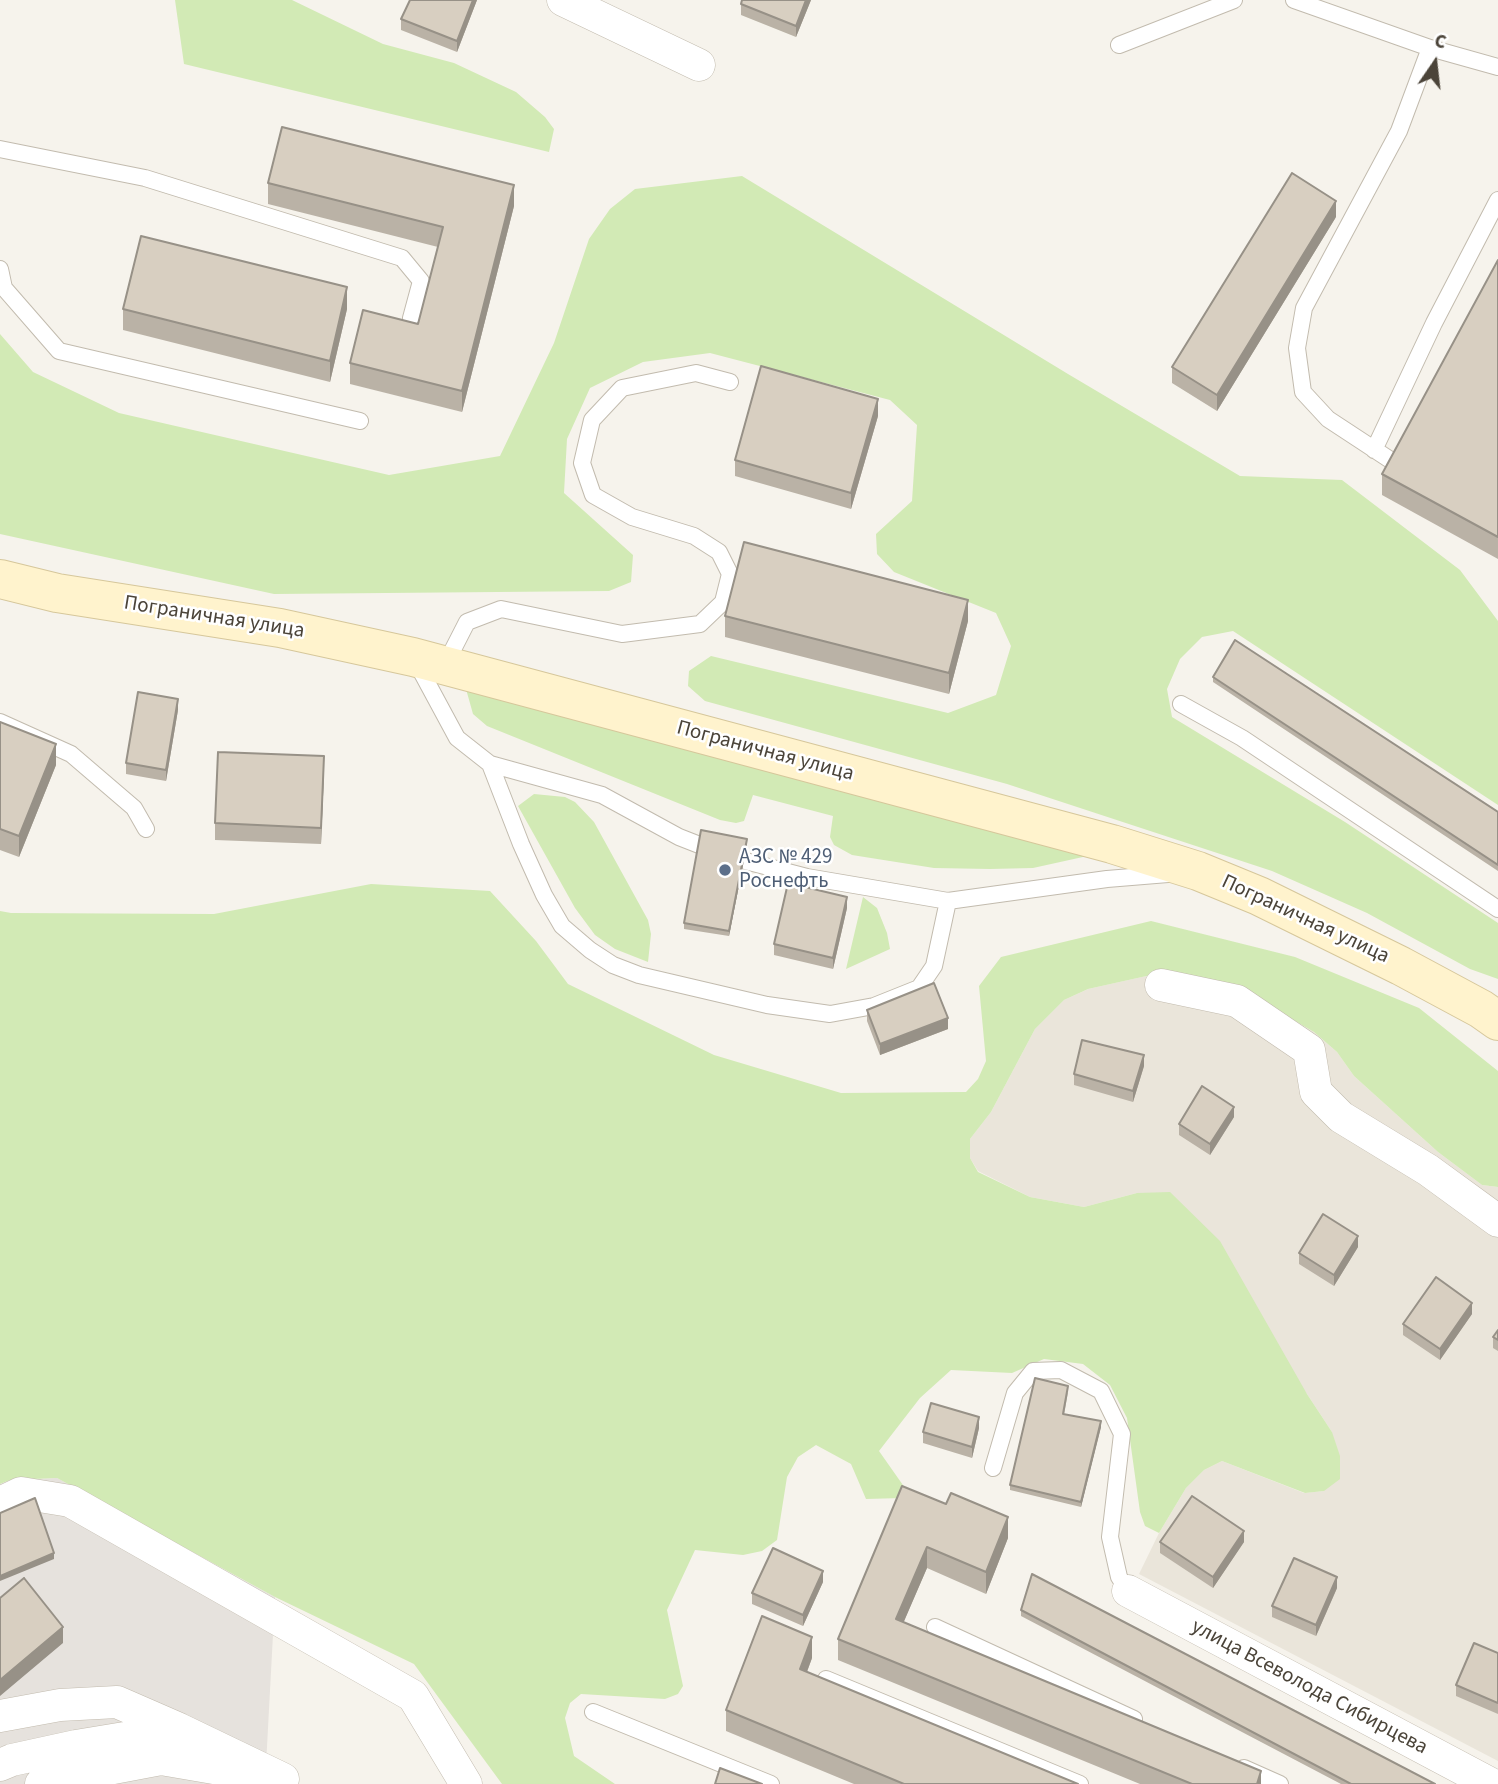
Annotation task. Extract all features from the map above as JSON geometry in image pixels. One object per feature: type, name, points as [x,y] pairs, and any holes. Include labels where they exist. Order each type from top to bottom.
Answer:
[{"type":"main road","name":"Пограничная улица","points":[[0,579],[57,593],[280,628],[429,662],[1112,844],[1198,871],[1329,928],[1481,1009],[1498,1021]]},
{"type":"street","points":[[563,0],[699,65]]},
{"type":"street","points":[[1161,985],[1237,1001],[1309,1050],[1316,1092],[1341,1116],[1428,1170],[1498,1221]]},
{"type":"street","points":[[0,1503],[22,1493],[71,1501],[413,1696],[466,1784]]},
{"type":"street","name":"улица Всеволода Сибирцева","points":[[1128,1591],[1491,1784]]},
{"type":"street","points":[[0,1716],[60,1705],[117,1702],[290,1782]]},
{"type":"street","points":[[0,1765],[76,1746],[179,1729]]},
{"type":"street","points":[[41,1784],[45,1781],[162,1759],[290,1782]]},
{"type":"lane","points":[[1119,45],[1234,0]]},
{"type":"lane","points":[[1294,0],[1430,48],[1498,67]]},
{"type":"lane","points":[[1398,465],[1328,419],[1303,392],[1297,348],[1304,308],[1399,131],[1430,48]]},
{"type":"lane","points":[[0,149],[145,178],[402,258],[421,281],[411,318]]},
{"type":"lane","points":[[1374,450],[1434,324],[1498,200]]},
{"type":"lane","points":[[0,269],[4,288],[59,351],[360,421]]},
{"type":"lane","points":[[730,382],[696,373],[622,388],[592,421],[582,463],[593,495],[632,517],[694,536],[719,552],[730,574],[723,602],[700,624],[622,634],[501,609],[467,622],[429,662],[457,738],[490,764],[602,794],[679,837],[730,858],[807,877],[948,901],[1107,879],[1198,871]]},
{"type":"lane","points":[[1181,704],[1241,738],[1498,909]]},
{"type":"lane","points":[[0,722],[71,754],[134,808],[146,829]]},
{"type":"lane","points":[[490,764],[520,844],[562,926],[613,965],[639,975],[767,1005],[830,1014],[874,1006],[919,988],[934,967],[948,901]]},
{"type":"lane","points":[[993,1468],[1015,1393],[1033,1371],[1061,1370],[1101,1391],[1122,1434],[1110,1537],[1119,1577],[1128,1591]]},
{"type":"lane","points":[[935,1627],[1143,1723]]},
{"type":"lane","points":[[826,1679],[1080,1784]]},
{"type":"lane","points":[[593,1712],[771,1784]]},
{"type":"lane","points":[[1230,1762],[1280,1784]]},
{"type":"shaded area","points":[[1151,975],[1240,989],[1314,1032],[1337,1052],[1354,1076],[1438,1152],[1482,1185],[1498,1187],[1498,1761],[1139,1574],[1159,1533],[1186,1488],[1204,1470],[1222,1461],[1304,1493],[1324,1491],[1332,1432],[1307,1394],[1137,1193],[1084,1207],[1030,1197],[978,1171],[970,1158],[970,1139],[991,1112],[1035,1029],[1064,1000],[1088,989]]},
{"type":"shaded area","points":[[57,1478],[275,1597],[265,1784],[0,1784],[0,1484],[10,1480]]},
{"type":"green space","points":[[175,0],[292,0],[383,44],[454,63],[516,92],[545,117],[554,129],[549,152],[184,64]]},
{"type":"green space","points":[[742,176],[1240,476],[1342,480],[1460,570],[1498,621],[1498,805],[1233,631],[1202,637],[1180,659],[1167,689],[1172,717],[1345,822],[1498,923],[1498,979],[1470,969],[1367,913],[1272,871],[1007,784],[705,701],[688,686],[689,671],[711,656],[948,713],[996,695],[1011,646],[996,613],[894,572],[877,554],[876,534],[912,501],[917,425],[890,400],[710,353],[643,362],[590,388],[567,439],[564,493],[633,555],[631,582],[609,591],[274,594],[0,534],[0,334],[33,372],[119,413],[389,475],[500,456],[554,343],[589,239],[610,209],[635,189]]},
{"type":"green space","points":[[466,689],[1101,853],[1033,868],[990,869],[934,868],[852,855],[834,845],[830,837],[833,816],[753,795],[744,821],[736,823],[720,820],[487,726],[473,714]]},
{"type":"green space","points":[[534,794],[565,797],[575,802],[594,822],[648,920],[651,934],[648,962],[615,949],[595,935],[575,908],[518,806]]},
{"type":"green space","points":[[371,884],[490,891],[536,941],[568,984],[714,1055],[841,1093],[966,1092],[978,1079],[986,1061],[979,986],[1001,957],[1151,921],[1295,957],[1419,1008],[1498,1071],[1498,1187],[1482,1185],[1438,1152],[1354,1076],[1337,1052],[1314,1032],[1240,989],[1151,975],[1088,989],[1064,1000],[1035,1029],[991,1112],[970,1139],[970,1158],[978,1172],[1030,1197],[1084,1207],[1137,1193],[1170,1192],[1220,1241],[1307,1394],[1332,1432],[1340,1456],[1340,1479],[1324,1491],[1305,1493],[1222,1461],[1204,1470],[1186,1488],[1159,1533],[1145,1526],[1140,1512],[1127,1418],[1110,1385],[1083,1364],[1044,1359],[1012,1373],[951,1370],[920,1398],[879,1451],[905,1488],[902,1498],[866,1499],[851,1464],[816,1445],[798,1457],[787,1477],[777,1540],[762,1551],[743,1555],[695,1550],[667,1610],[683,1686],[678,1694],[665,1699],[581,1694],[570,1703],[565,1718],[574,1756],[615,1784],[502,1784],[414,1664],[275,1597],[57,1478],[10,1480],[0,1484],[0,911],[214,914]]},
{"type":"green space","points":[[863,897],[877,908],[890,949],[846,969]]},
{"type":"building","points":[[410,0],[473,0],[457,41],[401,19]]},
{"type":"building","points":[[742,0],[806,0],[796,26],[741,4]]},
{"type":"building","points":[[282,127],[514,185],[462,391],[350,363],[363,310],[418,324],[443,227],[268,183]]},
{"type":"building","points":[[1292,173],[1336,201],[1217,395],[1172,367]]},
{"type":"building","points":[[141,236],[347,287],[330,361],[123,309]]},
{"type":"building","points":[[1498,260],[1498,537],[1382,474]]},
{"type":"building","points":[[761,366],[878,399],[851,493],[735,460]]},
{"type":"building","points":[[744,542],[968,600],[949,673],[725,616]]},
{"type":"building","points":[[1235,640],[1498,812],[1498,865],[1213,677]]},
{"type":"building","points":[[138,692],[178,699],[166,770],[126,763]]},
{"type":"building","points":[[0,722],[56,744],[19,836],[0,829]]},
{"type":"building","points":[[218,752],[324,756],[321,828],[215,823]]},
{"type":"building","points":[[701,830],[747,839],[729,931],[684,923]]},
{"type":"building","points":[[788,883],[847,897],[833,958],[774,944]]},
{"type":"building","points":[[934,983],[948,1018],[880,1044],[867,1010]]},
{"type":"building","points":[[1082,1040],[1144,1055],[1133,1091],[1074,1074]]},
{"type":"building","points":[[1202,1086],[1234,1107],[1210,1144],[1179,1124]]},
{"type":"building","points":[[1323,1214],[1358,1236],[1334,1275],[1299,1253]]},
{"type":"building","points":[[1436,1277],[1472,1303],[1440,1349],[1403,1324]]},
{"type":"building","points":[[1035,1378],[1068,1386],[1063,1414],[1101,1421],[1081,1502],[1010,1485]]},
{"type":"building","points":[[931,1403],[979,1417],[972,1447],[923,1432]]},
{"type":"building","points":[[902,1486],[946,1504],[951,1493],[1008,1517],[986,1572],[927,1547],[896,1619],[1261,1771],[1257,1784],[1192,1784],[838,1639]]},
{"type":"building","points":[[1192,1496],[1244,1531],[1213,1577],[1160,1542]]},
{"type":"building","points":[[35,1498],[54,1553],[0,1576],[0,1513]]},
{"type":"building","points":[[773,1548],[823,1571],[803,1615],[752,1593]]},
{"type":"building","points":[[1294,1558],[1337,1577],[1316,1625],[1272,1606]]},
{"type":"building","points":[[1032,1574],[1435,1784],[1351,1784],[1021,1610]]},
{"type":"building","points":[[24,1578],[63,1627],[0,1680],[0,1598]]},
{"type":"building","points":[[762,1616],[812,1637],[800,1669],[1078,1784],[904,1784],[726,1710]]},
{"type":"building","points":[[1474,1643],[1498,1653],[1498,1703],[1456,1685]]},
{"type":"building","points":[[720,1768],[762,1784],[715,1784]]},
{"type":"place","name":"АЗС № 429 Роснефть","points":[[725,870]]}]
